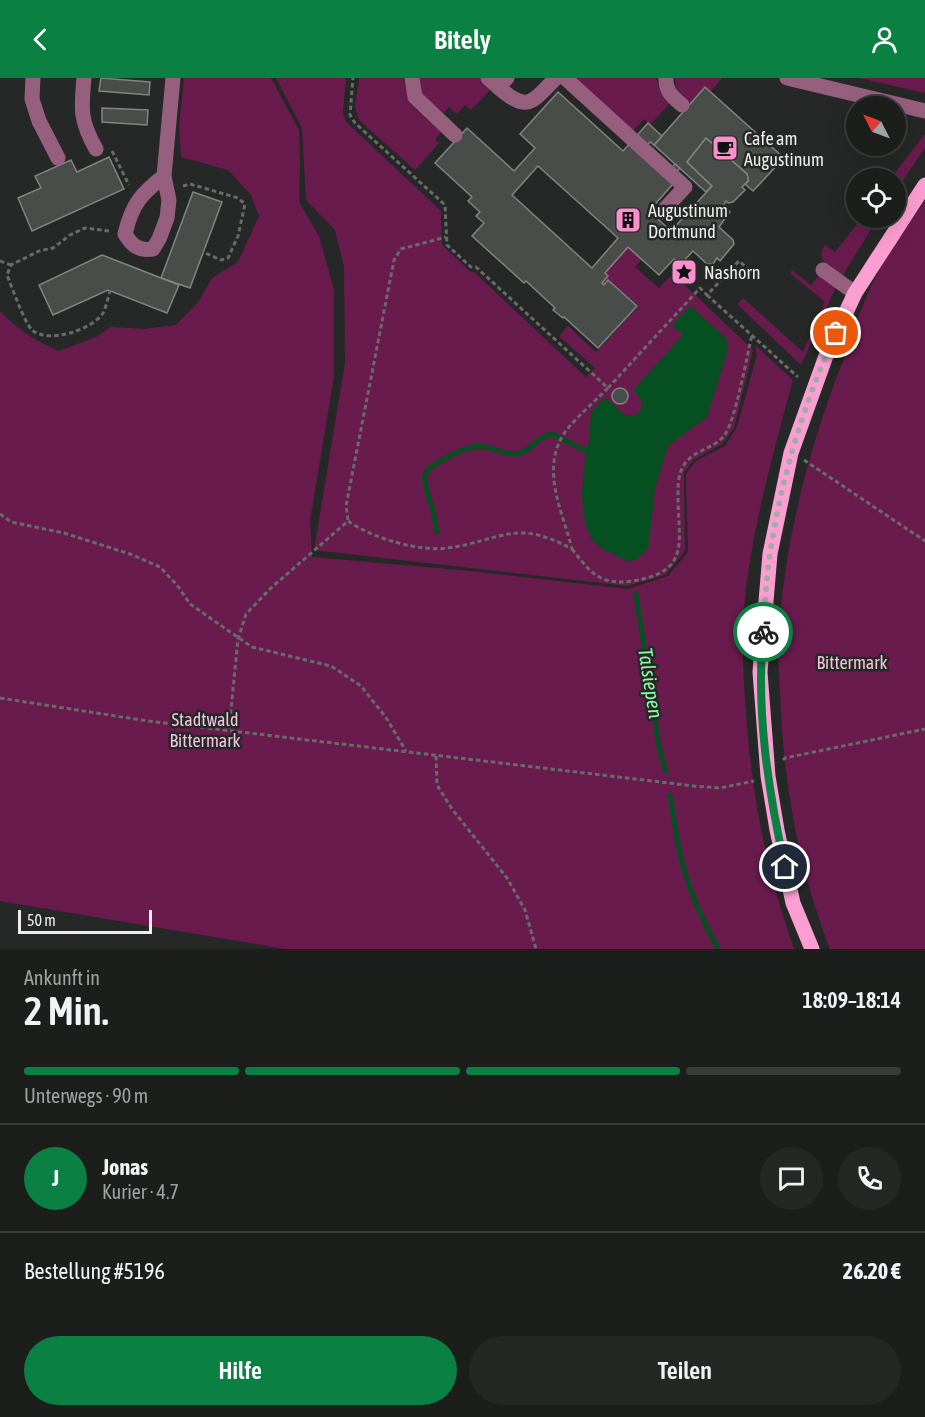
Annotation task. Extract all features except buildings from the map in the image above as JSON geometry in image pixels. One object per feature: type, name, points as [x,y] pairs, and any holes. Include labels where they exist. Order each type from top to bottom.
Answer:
[{"type":"main road","points":[[812,949],[793,903],[768,776],[760,672],[770,554],[791,453],[827,353],[855,293],[925,184]]},
{"type":"lane","points":[[33,78],[32,99],[39,121],[58,158]]},
{"type":"lane","points":[[84,78],[81,108],[86,132],[99,152]]},
{"type":"lane","points":[[165,183],[136,201],[128,219],[125,234],[131,244],[143,250],[153,249],[167,218],[169,200],[165,183],[173,78]]},
{"type":"lane","points":[[412,78],[415,98],[456,135]]},
{"type":"lane","points":[[498,81],[513,100],[524,103],[534,100],[555,78]]},
{"type":"lane","points":[[565,78],[686,187],[663,212]]},
{"type":"lane","points":[[666,78],[665,84],[669,93],[682,105]]},
{"type":"lane","points":[[787,78],[925,111]]},
{"type":"lane","points":[[823,270],[855,293]]},
{"type":"path","points":[[352,78],[350,115],[355,123],[445,205],[447,245],[471,267],[476,267],[608,388]]},
{"type":"path","points":[[99,152],[112,150],[136,201]]},
{"type":"path","points":[[165,183],[190,184],[238,198],[245,204],[238,236],[228,258],[221,260],[203,252]]},
{"type":"path","points":[[110,291],[103,313],[92,324],[68,334],[46,337],[31,329],[7,275],[11,266],[39,251],[53,248],[70,235],[85,228],[125,234]]},
{"type":"path","points":[[348,521],[346,506],[394,260],[401,249],[446,237]]},
{"type":"path","points":[[0,261],[11,266]]},
{"type":"path","points":[[707,295],[739,261],[748,269]]},
{"type":"path","points":[[752,335],[728,430],[717,443],[690,458],[680,473],[678,504],[680,543],[679,551],[670,566],[662,572],[627,582],[608,582],[594,575],[572,549],[554,484],[553,463],[560,441],[700,288],[707,295],[752,335],[798,377]]},
{"type":"path","points":[[803,460],[925,541]]},
{"type":"path","points":[[0,514],[10,522],[64,533],[130,554],[160,567],[177,585],[190,604],[238,639],[252,647],[331,666],[360,686],[385,716],[407,752]]},
{"type":"path","points":[[348,521],[382,538],[429,547],[447,548],[520,532],[546,537],[572,549]]},
{"type":"path","points":[[228,729],[238,639],[246,614],[271,588],[348,521]]},
{"type":"path","points":[[0,698],[148,721],[694,786],[734,786],[768,776],[785,758],[925,729]]},
{"type":"path","points":[[436,755],[437,785],[452,809],[507,878],[525,910],[537,949]]},
{"type":"green space","name":"Stadtwald Bittermark","points":[[184,78],[271,78],[299,130],[299,202],[319,236],[334,290],[334,376],[310,521],[312,557],[471,571],[627,589],[668,576],[688,552],[686,474],[696,461],[725,446],[737,427],[757,355],[755,345],[793,380],[768,473],[753,543],[746,585],[743,640],[746,713],[756,803],[768,861],[794,949],[285,949],[0,901],[0,311],[13,324],[59,351],[96,337],[111,327],[144,329],[176,325],[199,301],[212,278],[238,262],[259,216],[251,195],[228,170],[181,157],[179,125]]},
{"type":"green space","points":[[276,78],[346,78],[343,112],[346,122],[439,209],[442,245],[586,377],[595,368],[559,336],[568,326],[596,352],[639,306],[608,280],[604,285],[602,283],[608,277],[605,273],[628,247],[642,259],[635,267],[659,288],[673,274],[753,350],[734,428],[722,444],[693,460],[684,473],[685,551],[665,575],[627,586],[314,550],[345,363],[344,266],[335,230],[306,200],[302,128]]},
{"type":"green space","points":[[359,78],[403,78],[410,104],[441,132],[435,139],[439,143],[415,170],[359,120],[355,107]]},
{"type":"green space","points":[[418,78],[479,78],[491,89],[471,110],[465,105],[457,114],[449,107],[443,113],[420,92]]},
{"type":"green space","points":[[575,78],[656,78],[661,93],[670,103],[650,125],[644,119],[632,132]]},
{"type":"green space","points":[[675,78],[722,78],[711,91],[705,86],[690,103],[676,87]]},
{"type":"green space","points":[[859,78],[925,78],[925,93]]},
{"type":"green space","points":[[925,134],[925,148],[906,176],[906,168],[899,168]]},
{"type":"green space","name":"Bittermark","points":[[925,201],[925,949],[830,949],[809,887],[789,790],[778,660],[782,594],[793,526],[810,459],[858,318],[881,267]]},
{"type":"green space","points":[[854,228],[872,228],[843,275],[825,263],[823,259],[822,250],[825,245],[835,252]]},
{"type":"green space","points":[[792,270],[811,285],[819,275],[836,287],[801,365],[737,304],[743,298],[803,352],[825,302],[790,273]]},
{"type":"shaded area","points":[[690,306],[727,339],[728,349],[707,417],[668,446],[655,489],[648,549],[635,560],[627,561],[603,549],[592,540],[583,513],[582,491],[591,412],[605,397],[624,415],[634,416],[641,410],[642,403],[633,390],[683,335],[672,325]]},
{"type":"waterway","points":[[437,532],[425,475],[432,467],[452,455],[467,448],[479,446],[509,454],[520,453],[529,449],[543,437],[552,434],[586,451]]},
{"type":"waterway","name":"Talsiepen","points":[[636,594],[659,747],[666,772]]},
{"type":"waterway","name":"Talsiepen","points":[[670,796],[678,845],[688,884],[718,949]]},
{"type":"way so far","points":[[763,632],[770,554],[791,453],[836,333]]},
{"type":"place","name":"Cafe am Augustinum","points":[[725,148]]},
{"type":"place","name":"Augustinum Dortmund","points":[[628,220]]},
{"type":"place","name":"Nashorn","points":[[684,272]]},
{"type":"route","points":[[763,632],[760,672],[768,776],[785,867]]}]
